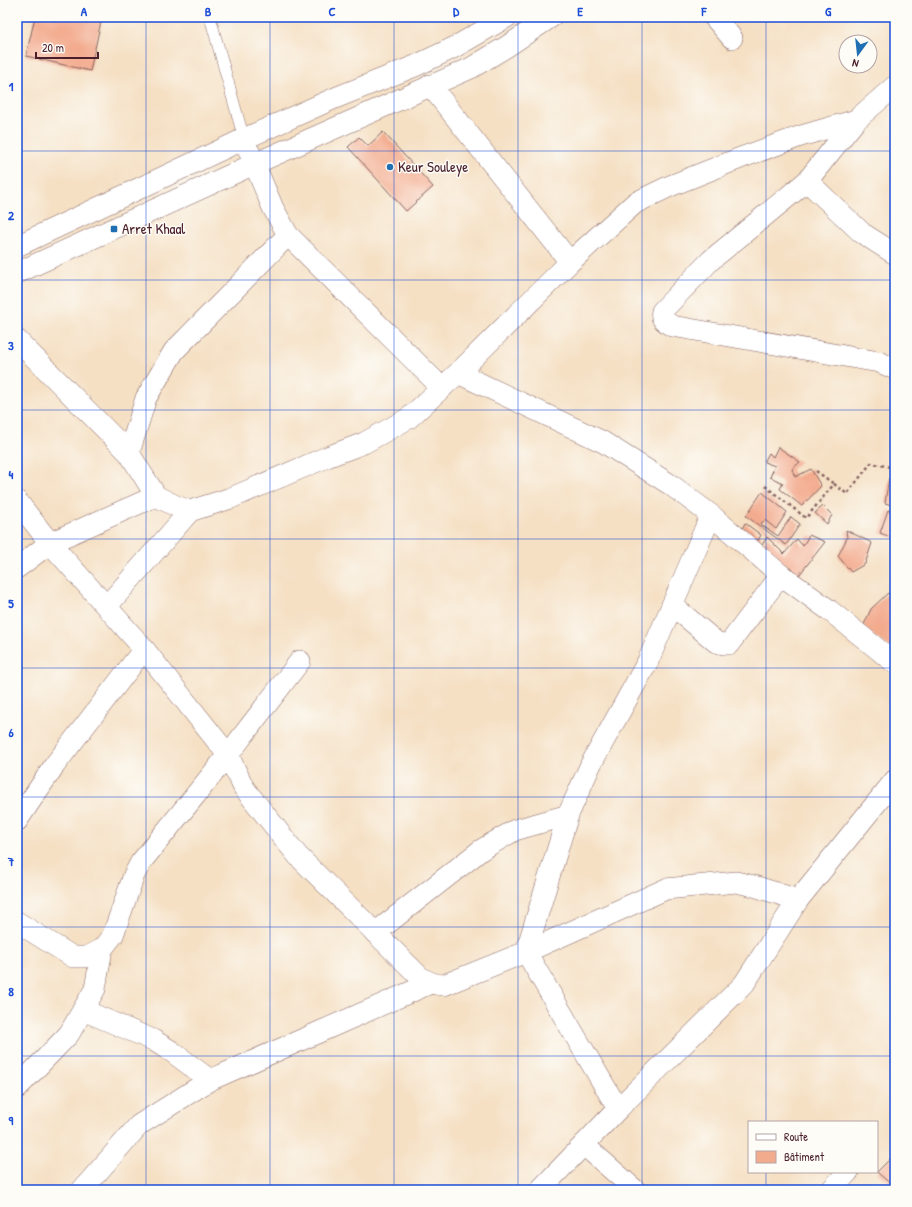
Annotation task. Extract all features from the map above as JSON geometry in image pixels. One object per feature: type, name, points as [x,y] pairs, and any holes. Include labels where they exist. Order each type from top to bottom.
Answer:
[{"type":"street","points":[[17,246],[244,139],[335,98],[415,66],[453,48],[507,17]]},
{"type":"street","points":[[17,273],[487,59],[551,17]]},
{"type":"street","points":[[714,17],[732,38]]},
{"type":"street","points":[[430,85],[570,262]]},
{"type":"street","points":[[895,86],[856,120],[807,181],[711,260],[662,311],[661,316],[662,320],[672,326],[879,362],[895,369]]},
{"type":"street","points":[[106,606],[190,511],[231,498],[326,457],[364,443],[409,418],[458,373],[570,262],[635,203],[670,186],[765,149],[801,136],[856,120]]},
{"type":"street","points":[[244,139],[272,208],[288,234],[442,388]]},
{"type":"street","points":[[807,181],[862,233],[895,254]]},
{"type":"street","points":[[129,453],[146,398],[174,351],[288,234]]},
{"type":"street","points":[[17,340],[129,453],[156,496],[190,511]]},
{"type":"street","points":[[458,373],[603,442],[671,485],[711,515],[781,574],[830,610],[895,663]]},
{"type":"street","points":[[19,562],[50,542],[156,496]]},
{"type":"street","points":[[17,501],[50,542],[144,649],[228,755],[244,788],[298,856],[420,977],[431,983],[444,985],[526,952],[666,889],[736,882],[798,900]]},
{"type":"street","points":[[618,1109],[526,952],[568,815],[591,764],[648,661],[711,515]]},
{"type":"street","points":[[672,605],[716,642],[729,644],[781,574]]},
{"type":"street","points":[[17,821],[54,766],[144,649]]},
{"type":"street","points":[[17,922],[73,957],[87,957],[102,949],[113,935],[134,875],[141,862],[228,755],[300,662]]},
{"type":"street","points":[[540,1190],[618,1109],[744,984],[798,900],[895,780]]},
{"type":"street","points":[[375,933],[481,850],[515,830],[568,815]]},
{"type":"street","points":[[17,1088],[69,1034],[95,989],[102,949]]},
{"type":"street","points":[[82,1190],[139,1125],[210,1080],[431,983]]},
{"type":"street","points":[[83,1010],[153,1040],[171,1051],[210,1080]]},
{"type":"street","points":[[584,1145],[635,1190]]},
{"type":"street","points":[[831,1190],[847,1173]]},
{"type":"lane","points":[[210,17],[244,139]]},
{"type":"path","points":[[816,471],[846,494],[871,463],[895,468]]},
{"type":"path","points":[[765,486],[804,518],[808,516],[834,484]]},
{"type":"building","points":[[35,17],[102,17],[90,71],[26,56]]},
{"type":"building","name":"Keur Souleye","points":[[383,132],[433,187],[406,211],[348,147],[359,137],[368,146]]},
{"type":"building","points":[[778,447],[800,462],[792,469],[795,477],[811,469],[821,486],[802,506],[780,489],[783,483],[770,477],[775,466],[764,462],[769,453],[773,457]]},
{"type":"building","points":[[889,478],[895,480],[895,506],[885,503]]},
{"type":"building","points":[[762,492],[787,512],[776,529],[765,520],[760,524],[778,536],[791,517],[800,524],[786,545],[746,516]]},
{"type":"building","points":[[823,506],[832,515],[827,524],[815,513]]},
{"type":"building","points":[[888,510],[895,513],[895,539],[880,533]]},
{"type":"building","points":[[745,523],[761,535],[756,544],[741,531]]},
{"type":"building","points":[[846,530],[872,543],[865,564],[851,572],[838,556],[847,538]]},
{"type":"building","points":[[809,535],[825,542],[796,579],[761,547],[767,537],[784,554],[797,539],[803,546]]},
{"type":"building","points":[[888,593],[895,599],[895,650],[862,629],[871,609]]},
{"type":"building","points":[[895,1154],[894,1187],[878,1173],[878,1171]]},
{"type":"place","name":"Keur Souleye","points":[[390,167]]},
{"type":"place","name":"Arret Khaal","points":[[114,229]]}]
